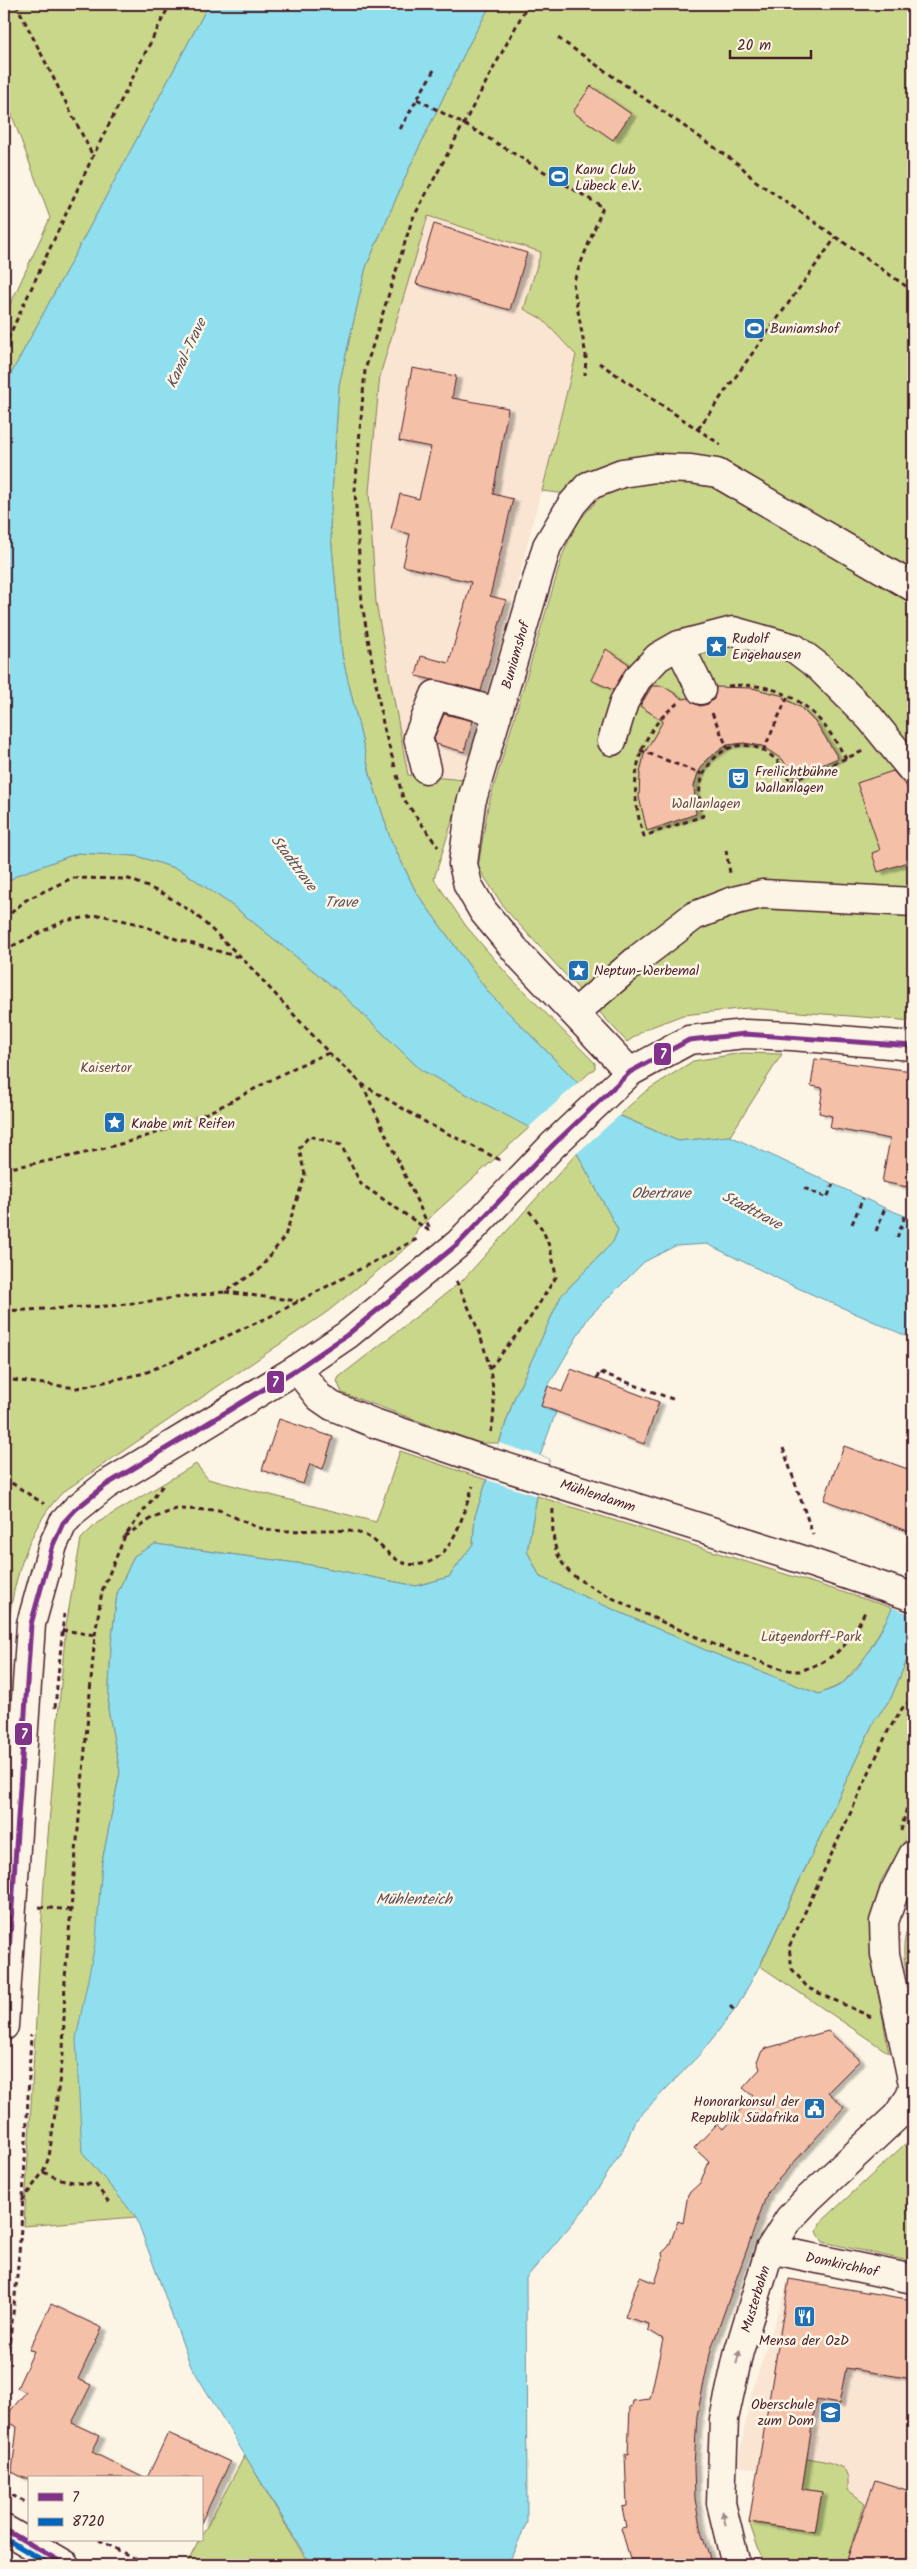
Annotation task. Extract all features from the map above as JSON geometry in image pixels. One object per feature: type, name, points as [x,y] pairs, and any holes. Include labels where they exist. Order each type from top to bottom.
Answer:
[{"type":"street","name":"Buniamshof","points":[[630,1072],[522,958],[483,911],[468,885],[464,871],[465,839],[470,803],[547,546],[572,504],[588,486],[622,473],[656,468],[717,473],[913,587]]},
{"type":"street","points":[[612,741],[624,702],[637,679],[658,657],[679,644],[733,631],[794,648],[843,689],[913,771]]},
{"type":"street","points":[[679,644],[701,690]]},
{"type":"street","points":[[426,769],[418,738],[435,695],[498,712]]},
{"type":"street","points":[[575,1013],[638,958],[694,916],[733,901],[762,894],[913,902]]},
{"type":"street","points":[[4,2026],[32,1624],[52,1545],[63,1523],[106,1485],[297,1369],[347,1335],[459,1242],[553,1145],[630,1072],[689,1040],[745,1034],[913,1046]]},
{"type":"street","name":"Mühlendamm","points":[[297,1369],[319,1397],[332,1406],[374,1423],[488,1462],[895,1590]]},
{"type":"street","name":"Musterbahn","points":[[736,2565],[721,2503],[724,2419],[739,2351],[770,2249],[789,2219],[897,2116],[912,2091],[886,1954],[884,1922],[894,1892],[913,1855]]},
{"type":"street","name":"Domkirchhof","points":[[770,2249],[913,2279]]},
{"type":"street","points":[[4,2529],[66,2565]]},
{"type":"path","points":[[16,4],[93,156]]},
{"type":"path","points":[[4,347],[93,156],[170,4]]},
{"type":"path","points":[[443,854],[403,798],[384,729],[362,604],[355,491],[364,370],[412,220],[528,4]]},
{"type":"path","points":[[558,38],[741,166],[753,178],[913,290]]},
{"type":"path","points":[[400,129],[434,70]]},
{"type":"path","points":[[417,99],[604,207],[573,283],[586,356],[585,375]]},
{"type":"path","points":[[698,429],[836,236]]},
{"type":"path","points":[[599,363],[729,450]]},
{"type":"path","points":[[754,685],[771,688],[788,696],[803,703],[816,714],[829,729],[846,759],[790,782],[779,763],[763,750],[744,746],[728,749],[711,761],[702,774],[698,793],[703,816],[644,836],[635,802],[636,768],[641,750],[648,736],[663,716],[683,700],[701,690],[754,685]]},
{"type":"path","points":[[701,690],[728,749]]},
{"type":"path","points":[[763,750],[788,696]]},
{"type":"path","points":[[641,750],[702,774]]},
{"type":"path","points":[[4,919],[26,900],[72,878],[129,879],[164,894],[195,914],[242,958],[329,1053],[362,1084],[427,1123],[505,1162]]},
{"type":"path","points":[[4,950],[64,921],[101,916],[142,925],[176,939],[242,958]]},
{"type":"path","points":[[4,1170],[112,1147],[209,1112],[297,1064],[329,1053]]},
{"type":"path","points":[[362,1084],[431,1232]]},
{"type":"path","points":[[224,1292],[259,1270],[285,1236],[305,1175],[299,1149],[309,1136],[341,1145],[361,1184],[431,1232]]},
{"type":"path","points":[[804,1188],[827,1198],[833,1184]]},
{"type":"path","points":[[852,1224],[863,1198]]},
{"type":"path","points":[[490,1369],[530,1318],[556,1277],[552,1251],[540,1223],[522,1203]]},
{"type":"path","points":[[876,1231],[885,1208]]},
{"type":"path","points":[[896,1238],[905,1216]]},
{"type":"path","points":[[4,1380],[77,1388],[145,1373],[230,1336],[431,1232]]},
{"type":"path","points":[[125,1536],[151,1518],[176,1508],[219,1510],[256,1527],[268,1530],[356,1532],[372,1538],[398,1560],[409,1565],[430,1563],[439,1558],[448,1548],[488,1462],[496,1399],[490,1369],[471,1316],[453,1276]]},
{"type":"path","points":[[4,1311],[110,1306],[224,1292],[299,1301]]},
{"type":"path","points":[[597,1379],[599,1372],[675,1400]]},
{"type":"path","points":[[783,1448],[814,1534]]},
{"type":"path","points":[[22,2202],[43,2172],[49,2157],[64,2054],[65,1978],[95,1635],[102,1591],[125,1536],[168,1477]]},
{"type":"path","points":[[4,1478],[45,1504]]},
{"type":"path","points":[[548,1480],[552,1539],[558,1556],[573,1574],[602,1592],[764,1664],[799,1671],[831,1659],[851,1638],[866,1610],[895,1590]]},
{"type":"path","points":[[65,1611],[62,1630],[95,1635]]},
{"type":"path","points":[[898,2018],[879,2020],[808,1988],[792,1969],[789,1947],[888,1731],[905,1704],[913,1702]]},
{"type":"path","points":[[38,1917],[39,1907],[72,1910]]},
{"type":"path","points":[[730,2006],[734,2010]]},
{"type":"path","points":[[4,2377],[9,2344],[22,2202],[32,2025]]},
{"type":"path","points":[[43,2172],[61,2180],[79,2184],[95,2184],[111,2205]]},
{"type":"path","points":[[4,2491],[28,2503]]},
{"type":"path","points":[[103,2542],[147,2565]]},
{"type":"shaded area","points":[[428,216],[541,252],[524,309],[542,319],[576,355],[465,780],[408,775],[376,603],[369,492],[380,375]]},
{"type":"shaded area","name":"Oberschule zum Dom","points":[[789,2279],[913,2300],[913,2565],[764,2565],[758,2470],[737,2466],[751,2394]]},
{"type":"green space","points":[[4,4],[209,4],[4,387],[4,318],[50,218],[4,94]]},
{"type":"green space","name":"Wallanlagen","points":[[491,4],[913,4],[913,1021],[748,1008],[683,1015],[646,1029],[627,1042],[505,909],[478,867],[488,806],[563,554],[576,524],[599,498],[542,491],[576,355],[542,319],[524,309],[541,252],[428,216],[380,375],[369,492],[376,603],[408,775],[465,780],[434,879],[466,926],[507,974],[595,1063],[595,1068],[578,1083],[488,992],[416,892],[390,838],[370,774],[342,655],[330,525],[339,385],[366,267],[412,162],[469,44]]},
{"type":"green space","name":"Kaisertor","points":[[78,853],[137,856],[181,870],[233,906],[341,993],[421,1070],[530,1127],[418,1228],[411,1244],[327,1312],[63,1492],[47,1511],[35,1531],[17,1577],[8,1626],[4,1674],[4,885],[17,875]]},
{"type":"green space","points":[[742,1053],[782,1054],[730,1136],[678,1141],[619,1115],[646,1091],[693,1061]]},
{"type":"green space","points":[[577,1153],[618,1230],[613,1242],[561,1296],[514,1399],[499,1443],[479,1443],[342,1393],[337,1381],[339,1377],[462,1281]]},
{"type":"green space","points":[[400,1451],[487,1480],[475,1516],[473,1544],[449,1577],[416,1586],[311,1565],[155,1544],[134,1556],[117,1594],[111,1646],[108,1709],[120,1772],[102,1862],[82,2151],[136,2217],[24,2226],[44,1882],[66,1625],[81,1539],[97,1523],[196,1464],[208,1479],[376,1522]]},
{"type":"green space","name":"Lütgendorff-Park","points":[[537,1496],[893,1608],[866,1656],[842,1684],[819,1694],[705,1650],[540,1577],[527,1551]]},
{"type":"green space","points":[[913,1645],[913,1827],[881,1881],[872,1922],[871,1953],[889,2053],[760,1966],[874,1721],[891,1698]]},
{"type":"green space","points":[[913,1920],[913,2004],[904,1961],[904,1950],[908,1929]]},
{"type":"green space","points":[[913,2141],[913,2262],[823,2242],[817,2232],[820,2223],[905,2144]]},
{"type":"green space","points":[[245,2455],[311,2565],[186,2565],[198,2542],[202,2542],[202,2535]]},
{"type":"green space","points":[[807,2458],[829,2462],[843,2468],[848,2477],[848,2490],[865,2503],[845,2565],[764,2565],[749,2522],[815,2532],[822,2492],[802,2489]]},
{"type":"water","points":[[209,4],[491,4],[469,44],[412,162],[366,267],[339,385],[330,525],[342,655],[370,774],[390,838],[416,892],[488,992],[578,1083],[618,1115],[678,1141],[730,1136],[885,1208],[913,1219],[913,1339],[791,1285],[707,1244],[675,1246],[644,1262],[588,1318],[548,1386],[541,1406],[556,1412],[540,1456],[550,1459],[537,1496],[527,1551],[540,1577],[705,1650],[819,1694],[840,1685],[851,1676],[862,1662],[883,1627],[913,1558],[913,1645],[891,1698],[874,1721],[760,1965],[737,2007],[701,2053],[634,2122],[625,2146],[587,2206],[526,2278],[527,2522],[508,2565],[311,2565],[190,2364],[136,2217],[82,2152],[76,2039],[96,1939],[102,1862],[120,1772],[108,1709],[111,1646],[117,1594],[134,1556],[155,1544],[311,1565],[416,1586],[449,1577],[473,1544],[475,1516],[514,1399],[561,1296],[613,1242],[618,1230],[577,1153],[421,1070],[341,993],[233,906],[181,870],[137,856],[78,853],[17,875],[4,885],[4,387]]},
{"type":"pier","points":[[580,1081],[621,1114],[575,1155],[528,1128]]},
{"type":"pier","points":[[499,1443],[550,1459],[537,1496],[487,1480]]},
{"type":"pier","points":[[905,1576],[913,1579],[913,1615],[891,1607]]},
{"type":"building","points":[[591,86],[631,114],[613,140],[573,112]]},
{"type":"building","points":[[434,224],[527,253],[510,310],[416,284]]},
{"type":"building","points":[[412,368],[456,376],[452,398],[508,408],[493,494],[513,499],[490,596],[506,600],[481,691],[416,676],[421,656],[449,663],[471,582],[403,566],[410,534],[391,529],[400,494],[419,499],[431,447],[399,441]]},
{"type":"building","points":[[606,649],[629,664],[613,690],[591,680]]},
{"type":"building","points":[[652,686],[663,686],[683,699],[688,698],[700,706],[708,704],[714,699],[716,687],[752,688],[784,696],[783,698],[800,707],[817,724],[838,758],[793,777],[783,760],[762,746],[744,743],[727,745],[707,759],[698,773],[694,786],[696,814],[647,831],[639,797],[640,774],[644,754],[663,721],[640,706]]},
{"type":"building","points":[[444,714],[473,721],[464,752],[436,744],[434,738]]},
{"type":"building","points":[[893,771],[906,785],[913,806],[913,860],[878,872],[872,853],[880,850],[857,783]]},
{"type":"building","points":[[815,1059],[913,1071],[913,1188],[882,1182],[890,1139],[830,1128],[832,1116],[819,1113],[823,1088],[811,1086]]},
{"type":"building","points":[[571,1369],[659,1402],[644,1444],[541,1406],[548,1386],[562,1392]]},
{"type":"building","points":[[279,1419],[333,1437],[323,1469],[310,1464],[303,1484],[262,1470]]},
{"type":"building","points":[[844,1446],[913,1471],[913,1533],[824,1500]]},
{"type":"building","points":[[828,2031],[860,2060],[828,2092],[844,2107],[768,2191],[711,2349],[697,2416],[694,2466],[695,2499],[701,2532],[712,2565],[632,2565],[621,2528],[626,2527],[622,2507],[627,2506],[625,2454],[628,2455],[630,2406],[632,2407],[633,2401],[650,2399],[663,2339],[648,2330],[649,2324],[625,2317],[634,2291],[640,2277],[655,2283],[663,2258],[662,2253],[669,2246],[678,2221],[683,2223],[688,2194],[700,2183],[709,2162],[694,2148],[717,2124],[723,2129],[753,2096],[743,2088],[760,2069],[757,2061],[762,2051]]},
{"type":"building","points":[[789,2279],[913,2300],[913,2379],[846,2368],[839,2404],[816,2400],[802,2489],[822,2492],[815,2532],[749,2522]]},
{"type":"building","points":[[51,2304],[102,2328],[78,2379],[91,2385],[72,2423],[100,2436],[92,2452],[140,2476],[28,2476],[28,2478],[24,2478],[12,2472],[17,2427],[7,2422],[11,2410],[26,2392],[17,2388],[34,2351],[29,2350]]},
{"type":"building","points":[[168,2433],[230,2462],[202,2521],[202,2476],[148,2476]]},
{"type":"building","points":[[875,2480],[913,2492],[913,2565],[845,2565]]},
{"type":"transit line","name":"7","points":[[4,2026],[31,1624],[53,1545],[63,1523],[76,1509],[106,1485],[297,1369],[347,1335],[459,1243],[553,1145],[630,1072],[689,1040],[745,1034],[913,1046]]},
{"type":"transit line","name":"7","points":[[4,2529],[66,2565]]},
{"type":"transit line","name":"8720","points":[[4,2538],[51,2565]]},
{"type":"place","name":"Kanu Club Lübeck e.V.","points":[[559,177]]},
{"type":"place","name":"Buniamshof","points":[[754,328]]},
{"type":"place","name":"Rudolf Engehausen","points":[[716,646]]},
{"type":"place","name":"Freilichtbühne Wallanlagen","points":[[739,779]]},
{"type":"place","name":"Neptun-Werbemal","points":[[578,970]]},
{"type":"place","name":"Knabe mit Reifen","points":[[115,1123]]},
{"type":"place","name":"Honorarkonsul der Republik Südafrika","points":[[815,2109]]},
{"type":"place","name":"Mensa der OzD","points":[[804,2317]]},
{"type":"place","name":"Oberschule zum Dom","points":[[830,2412]]},
{"type":"water label","name":"Kanal-Trave","points":[[186,353]]},
{"type":"water label","name":"Stadttrave","points":[[294,863]]},
{"type":"water label","name":"Trave","points":[[341,902]]},
{"type":"water label","name":"Obertrave","points":[[661,1193]]},
{"type":"water label","name":"Stadttrave","points":[[752,1210]]},
{"type":"water label","name":"Mühlenteich","points":[[414,1899]]}]
